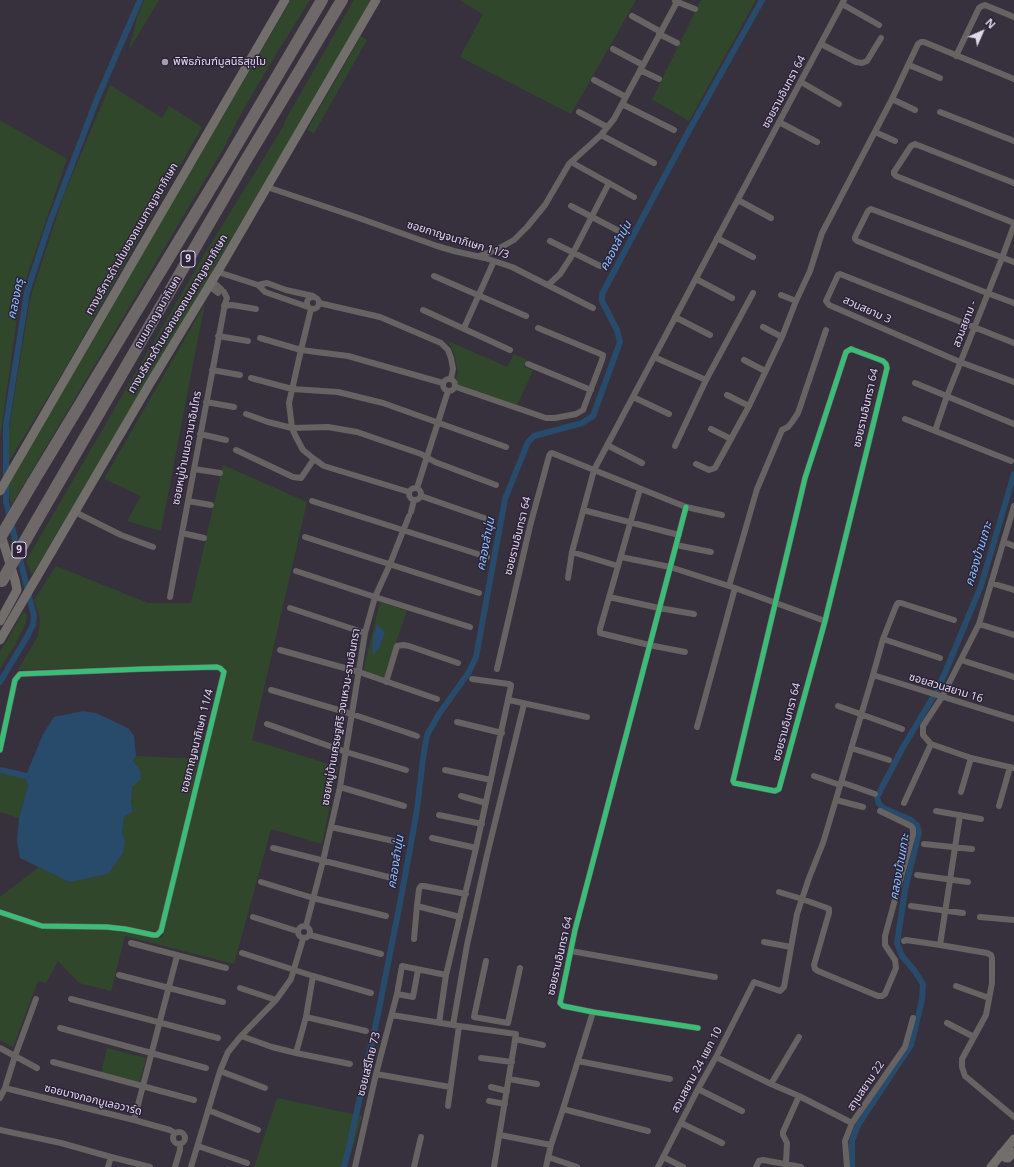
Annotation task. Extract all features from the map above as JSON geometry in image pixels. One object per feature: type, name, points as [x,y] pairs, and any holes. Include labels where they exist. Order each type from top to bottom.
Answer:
[{"type":"highway","name":"ถนนกาญจนาภิเษก","points":[[0,538],[322,0]]},
{"type":"highway","name":"ถนนกาญจนาภิเษก","points":[[1,582],[243,165],[342,0]]},
{"type":"main road","name":"ทางบริการด้านในของถนนกาญจนาภิเษก","points":[[0,491],[286,0]]},
{"type":"main road","name":"ทางบริการด้านนอกของถนนกาญจนาภิเษก","points":[[0,640],[218,272],[376,0]]},
{"type":"main road","points":[[0,531],[15,580],[16,590],[0,621]]},
{"type":"main road","points":[[991,1167],[1014,1139]]},
{"type":"main road","points":[[1001,1154],[1008,1158],[1014,1152]]},
{"type":"main road","points":[[1005,1167],[1014,1156]]},
{"type":"street","points":[[479,256],[496,250],[514,240],[527,227],[545,205],[568,164],[601,135],[614,119],[642,68],[675,1],[695,9]]},
{"type":"street","points":[[843,2],[879,25]]},
{"type":"street","name":"ซอยรามอินทรา 64","points":[[568,578],[572,552],[594,470],[843,2]]},
{"type":"street","points":[[956,56],[979,8],[985,5],[1014,17]]},
{"type":"street","points":[[632,16],[677,43]]},
{"type":"street","points":[[821,44],[856,62],[862,63],[867,61],[881,38]]},
{"type":"street","points":[[696,464],[709,470],[713,470],[715,468],[749,406],[782,337],[810,271],[822,233],[892,99],[918,44],[924,42],[1014,79]]},
{"type":"street","points":[[613,49],[659,79]]},
{"type":"street","points":[[909,65],[940,78]]},
{"type":"street","points":[[594,80],[626,97]]},
{"type":"street","points":[[800,82],[839,104]]},
{"type":"street","points":[[892,99],[915,110]]},
{"type":"street","points":[[622,104],[674,130]]},
{"type":"street","points":[[579,112],[607,127]]},
{"type":"street","points":[[940,112],[1014,141]]},
{"type":"street","points":[[779,122],[817,142]]},
{"type":"street","points":[[875,132],[895,141]]},
{"type":"street","points":[[601,135],[654,163]]},
{"type":"street","points":[[1014,183],[915,144],[911,146],[894,172],[896,176],[1014,224]]},
{"type":"street","points":[[572,162],[634,197]]},
{"type":"street","points":[[548,285],[560,274],[574,253],[610,183]]},
{"type":"street","name":"ซอยกาญจนาภิเษก 11/3","points":[[267,187],[437,246],[479,256],[512,267],[593,308]]},
{"type":"street","points":[[738,200],[771,218]]},
{"type":"street","points":[[571,206],[617,230]]},
{"type":"street","points":[[1014,262],[871,209],[868,211],[855,237],[857,241],[987,294],[1014,303]]},
{"type":"street","name":"สวนสยาม -","points":[[934,431],[1014,224]]},
{"type":"street","points":[[717,238],[754,258]]},
{"type":"street","points":[[550,241],[600,266]]},
{"type":"street","points":[[464,328],[494,261]]},
{"type":"street","points":[[218,272],[258,285],[265,292],[309,308],[316,308],[319,303]]},
{"type":"street","name":"สวนสยาม 3","points":[[1014,343],[840,274],[826,301],[829,305],[960,362],[1014,382]]},
{"type":"street","points":[[434,276],[526,316]]},
{"type":"street","points":[[696,279],[732,298]]},
{"type":"street","points":[[258,285],[267,283],[286,290],[313,296],[317,298],[319,303]]},
{"type":"street","points":[[210,284],[221,293],[224,305],[256,309]]},
{"type":"street","points":[[675,446],[706,380],[753,293]]},
{"type":"street","points":[[781,295],[796,301]]},
{"type":"street","points":[[313,296],[307,299],[306,303],[309,308],[289,403],[292,428],[304,450],[324,466],[409,492]]},
{"type":"street","points":[[319,303],[380,317],[441,343],[448,350],[452,358],[453,369],[451,379]]},
{"type":"street","name":"ซอยหมู่บ้านเนอวานาอินโทร","points":[[170,596],[224,305]]},
{"type":"street","points":[[423,310],[510,350]]},
{"type":"street","points":[[675,317],[710,334]]},
{"type":"street","points":[[763,327],[782,337]]},
{"type":"street","points":[[456,387],[546,418],[576,414],[583,410],[603,356],[538,328]]},
{"type":"street","points":[[697,727],[757,489],[782,430],[788,427],[798,413],[826,330]]},
{"type":"street","points":[[218,336],[248,341]]},
{"type":"street","points":[[260,338],[301,350],[348,356],[443,383]]},
{"type":"street","name":"ซอยรามอินทรา 64","points":[[851,350],[883,361],[887,368],[825,621],[779,789],[775,791],[733,782],[805,478],[846,352],[851,350]]},
{"type":"street","points":[[654,357],[706,380]]},
{"type":"street","points":[[744,360],[766,371]]},
{"type":"street","points":[[528,364],[591,390]]},
{"type":"street","points":[[212,370],[240,375]]},
{"type":"street","points":[[251,378],[292,389],[338,392],[383,403],[506,447]]},
{"type":"street","points":[[443,383],[447,379],[451,379]]},
{"type":"street","points":[[451,379],[456,383],[456,387]]},
{"type":"street","points":[[443,383],[444,389],[448,391]]},
{"type":"street","points":[[915,383],[1014,424]]},
{"type":"street","points":[[448,391],[451,391],[456,387]]},
{"type":"street","points":[[417,488],[448,391]]},
{"type":"street","points":[[727,395],[749,406]]},
{"type":"street","points":[[633,397],[669,414]]},
{"type":"street","points":[[206,402],[234,407]]},
{"type":"street","points":[[246,414],[268,422],[292,428],[328,427],[357,432],[421,454],[435,462],[496,485]]},
{"type":"street","points":[[905,419],[1011,461]]},
{"type":"street","points":[[711,429],[731,439]]},
{"type":"street","points":[[200,434],[226,440]]},
{"type":"street","points":[[607,445],[642,463]]},
{"type":"street","points":[[236,450],[293,477],[301,478],[314,459]]},
{"type":"street","name":"ซอยรามอินทรา 64","points":[[497,670],[530,526],[549,456],[552,453],[686,507],[571,951],[560,1003],[563,1006],[593,1012]]},
{"type":"street","points":[[194,469],[220,473]]},
{"type":"street","points":[[409,492],[411,489],[417,488]]},
{"type":"street","points":[[417,488],[420,490],[421,496]]},
{"type":"street","points":[[640,489],[600,633],[649,646],[685,652]]},
{"type":"street","points":[[409,492],[409,497],[414,500],[418,500],[421,496]]},
{"type":"street","points":[[421,496],[487,519]]},
{"type":"street","name":"ซอยหมู่บ้านเศรษฐศิริ วงแหวน-รามอินทรา","points":[[306,926],[340,787],[365,633],[375,597],[390,564],[414,500]]},
{"type":"street","points":[[188,501],[211,505]]},
{"type":"street","points":[[312,501],[487,557]]},
{"type":"street","points":[[999,806],[1012,767],[971,758],[931,744],[922,735],[923,726],[937,695],[961,660],[979,624],[1014,506]]},
{"type":"street","points":[[686,507],[722,515]]},
{"type":"street","points":[[583,510],[678,534]]},
{"type":"street","points":[[75,512],[121,536],[153,547]]},
{"type":"street","points":[[182,533],[204,538]]},
{"type":"street","points":[[305,537],[479,593]]},
{"type":"street","points":[[1004,542],[1014,546]]},
{"type":"street","points":[[676,545],[711,552]]},
{"type":"street","points":[[572,552],[618,566]]},
{"type":"street","points":[[621,557],[670,567],[732,587],[825,621]]},
{"type":"street","points":[[296,571],[470,627]]},
{"type":"street","points":[[991,583],[1014,590]]},
{"type":"street","points":[[610,597],[694,614]]},
{"type":"street","points":[[764,942],[791,948],[802,899],[823,843],[883,639],[896,606],[901,603],[954,620]]},
{"type":"street","points":[[290,608],[365,633]]},
{"type":"street","points":[[979,624],[1014,635]]},
{"type":"street","points":[[883,639],[940,658]]},
{"type":"street","points":[[386,682],[397,646],[409,646],[458,663]]},
{"type":"street","points":[[280,650],[359,672],[437,699]]},
{"type":"street","points":[[961,660],[1014,677]]},
{"type":"street","name":"ซอยกาญจนาภิเษก 11/4","points":[[0,750],[15,680],[20,674],[217,667],[224,672],[161,931],[157,935],[153,935],[107,926],[42,926],[0,912]]},
{"type":"street","name":"ซอยสวนสยาม 16","points":[[873,675],[1014,719]]},
{"type":"street","points":[[439,1023],[446,975],[482,824],[509,700],[511,684],[472,679]]},
{"type":"street","points":[[271,690],[352,714],[417,736]]},
{"type":"street","points":[[509,700],[587,717]]},
{"type":"street","points":[[448,1106],[456,1026],[467,945],[483,870],[524,704]]},
{"type":"street","points":[[838,706],[902,729]]},
{"type":"street","points":[[457,722],[502,733]]},
{"type":"street","points":[[267,724],[346,752],[406,770]]},
{"type":"street","points":[[904,803],[931,744]]},
{"type":"street","points":[[851,748],[889,760]]},
{"type":"street","points":[[961,792],[971,758]]},
{"type":"street","points":[[445,770],[491,780]]},
{"type":"street","points":[[814,776],[875,794]]},
{"type":"street","points":[[340,787],[404,806]]},
{"type":"street","points":[[461,796],[486,803]]},
{"type":"street","points":[[836,800],[862,807]]},
{"type":"street","points":[[779,892],[827,908],[829,912],[814,965],[815,969],[878,996],[885,994],[896,968],[895,960],[885,945],[885,936],[913,830],[910,826],[880,811]]},
{"type":"street","points":[[936,811],[981,819]]},
{"type":"street","points":[[439,814],[482,824]]},
{"type":"street","points":[[940,945],[960,815]]},
{"type":"street","points":[[331,828],[398,842]]},
{"type":"street","points":[[432,838],[476,848]]},
{"type":"street","points":[[924,844],[972,849]]},
{"type":"street","points":[[272,848],[392,878]]},
{"type":"street","points":[[917,875],[968,882]]},
{"type":"street","points":[[261,882],[313,898],[386,916]]},
{"type":"street","points":[[414,939],[419,889],[421,886],[466,894]]},
{"type":"street","points":[[417,906],[460,917]]},
{"type":"street","points":[[911,906],[963,913]]},
{"type":"street","points":[[253,917],[297,930]]},
{"type":"street","points":[[980,917],[1014,920]]},
{"type":"street","points":[[297,930],[300,927],[306,926],[309,928],[310,934]]},
{"type":"street","points":[[297,930],[298,935],[303,939]]},
{"type":"street","points":[[191,1167],[220,1071],[228,1052],[241,1036],[276,1000],[291,979],[303,939],[307,938],[310,934]]},
{"type":"street","points":[[310,934],[381,954]]},
{"type":"street","points":[[904,941],[906,940],[940,945],[991,955],[992,983],[986,1015],[962,1059],[962,1067],[965,1076],[1014,1117]]},
{"type":"street","points":[[131,943],[226,968]]},
{"type":"street","name":"สวนสยาม 24 แยก 10","points":[[658,1167],[754,982],[780,991],[782,990],[791,948]]},
{"type":"street","points":[[571,951],[715,977]]},
{"type":"street","points":[[242,953],[370,993]]},
{"type":"street","points":[[134,1120],[177,956]]},
{"type":"street","points":[[474,1028],[474,1017],[486,961]]},
{"type":"street","name":"ซอยเสรีไทย 73","points":[[355,1167],[376,1074],[397,994],[402,966],[418,970]]},
{"type":"street","points":[[474,1017],[508,1023],[520,968]]},
{"type":"street","points":[[397,994],[413,996],[418,970],[446,975]]},
{"type":"street","points":[[119,975],[223,1002]]},
{"type":"street","points":[[296,1053],[306,1017],[313,976]]},
{"type":"street","points":[[956,986],[989,998]]},
{"type":"street","points":[[240,988],[276,1000]]},
{"type":"street","points":[[0,1098],[5,1088],[36,999]]},
{"type":"street","points":[[71,999],[218,1038]]},
{"type":"street","points":[[546,1167],[551,1145],[593,1012],[698,1028]]},
{"type":"street","points":[[392,1015],[456,1026],[515,1033],[516,1035],[512,1062],[494,1167]]},
{"type":"street","points":[[306,1017],[366,1031]]},
{"type":"street","name":"สาุนสยาม 22","points":[[846,1167],[845,1140],[852,1123],[905,1047],[913,1018]]},
{"type":"street","points":[[947,1024],[974,1037]]},
{"type":"street","points":[[60,1028],[206,1068]]},
{"type":"street","points":[[241,1036],[296,1053],[350,1064]]},
{"type":"street","points":[[771,1084],[799,1038]]},
{"type":"street","points":[[515,1039],[543,1045]]},
{"type":"street","points":[[0,1048],[37,1068]]},
{"type":"street","points":[[716,1057],[852,1123]]},
{"type":"street","points":[[481,1058],[512,1062]]},
{"type":"street","points":[[578,1061],[670,1079]]},
{"type":"street","points":[[53,1062],[194,1100]]},
{"type":"street","points":[[220,1071],[265,1088]]},
{"type":"street","points":[[376,1074],[450,1087]]},
{"type":"street","points":[[509,1079],[537,1084]]},
{"type":"street","points":[[491,1087],[507,1091]]},
{"type":"street","name":"ซอยบางกอกบูเลอวาร์ด","points":[[5,1088],[134,1120],[170,1130],[175,1133]]},
{"type":"street","points":[[698,1090],[742,1111]]},
{"type":"street","points":[[786,1163],[787,1143],[783,1132],[799,1096]]},
{"type":"street","points":[[489,1101],[505,1104]]},
{"type":"street","points":[[563,1109],[648,1131]]},
{"type":"street","points":[[208,1110],[258,1130]]},
{"type":"street","points":[[681,1123],[722,1143]]},
{"type":"street","points":[[0,1130],[61,1143],[150,1167]]},
{"type":"street","points":[[179,1131],[184,1134],[185,1140],[180,1144],[176,1144],[172,1136],[179,1131]]},
{"type":"street","points":[[500,1135],[551,1145]]},
{"type":"street","points":[[414,1167],[421,1137]]},
{"type":"street","points":[[175,1167],[180,1150],[180,1144]]},
{"type":"street","points":[[198,1146],[247,1163]]},
{"type":"street","points":[[108,1167],[111,1157]]},
{"type":"street","points":[[548,1157],[577,1167]]},
{"type":"street","points":[[663,1157],[683,1167]]},
{"type":"street","points":[[756,1167],[761,1160],[786,1163],[801,1167]]},
{"type":"green space","points":[[144,0],[159,0],[129,50],[137,18]]},
{"type":"green space","points":[[291,0],[310,0],[239,117],[225,146],[11,506],[8,486],[60,394]]},
{"type":"green space","points":[[354,0],[373,0],[32,575],[26,561],[204,255],[283,127],[286,119]]},
{"type":"green space","points":[[459,0],[636,0],[571,114],[460,57],[483,14]]},
{"type":"green space","points":[[701,0],[756,0],[689,121],[652,99]]},
{"type":"green space","points":[[361,36],[367,40],[314,133],[307,130]]},
{"type":"green space","points":[[110,85],[162,118],[169,106],[202,127],[65,369],[9,461],[9,429],[30,299],[63,197]]},
{"type":"green space","points":[[0,120],[67,159],[20,297],[0,438]]},
{"type":"green space","points":[[205,304],[161,531],[127,521],[141,496],[104,479]]},
{"type":"green space","points":[[448,341],[507,367],[514,354],[527,360],[524,367],[533,371],[517,405],[458,385],[456,380],[458,372],[455,356]]},
{"type":"green space","points":[[223,465],[307,502],[252,740],[338,767],[322,844],[271,829],[234,964],[125,936],[111,991],[79,983],[58,961],[46,983],[38,981],[13,1047],[0,1040],[0,914],[44,929],[107,929],[162,938],[227,673],[219,664],[18,670],[38,636],[40,619],[34,600],[56,566],[148,603],[191,603]]},
{"type":"green space","points":[[380,602],[407,611],[384,677],[364,672]]},
{"type":"green space","points":[[24,611],[27,616],[25,625],[0,669],[0,652]]},
{"type":"green space","points":[[136,756],[199,759],[160,927],[157,931],[150,932],[117,925],[43,923],[0,908],[0,897],[39,867],[69,882],[125,841],[122,832],[124,816],[133,811],[131,803],[132,787],[140,770],[133,761]]},
{"type":"green space","points":[[0,771],[25,778],[28,785],[19,818],[0,812]]},
{"type":"green space","points":[[107,1048],[146,1058],[139,1083],[101,1073]]},
{"type":"green space","points":[[277,1098],[362,1116],[347,1167],[254,1167]]},
{"type":"water","points":[[377,624],[385,633],[378,650],[373,654],[373,637]]},
{"type":"water","points":[[83,711],[96,713],[128,728],[134,736],[136,756],[133,761],[140,770],[141,779],[132,787],[131,803],[133,811],[124,817],[122,832],[125,841],[123,853],[108,874],[69,882],[20,858],[17,841],[19,818],[28,785],[25,778],[43,734],[54,717]]},
{"type":"waterway","name":"คลองครุ","points":[[0,682],[28,635],[33,625],[34,616],[6,502],[6,425],[27,292],[50,222],[97,99],[140,0]]},
{"type":"waterway","name":"คลองลำนุ่น","points":[[344,1167],[378,1014],[401,898],[417,810],[427,735],[439,714],[469,672],[476,657],[505,499],[528,442],[534,436],[582,423],[593,416],[620,342],[617,330],[602,301],[602,294],[686,136],[762,0]]},
{"type":"waterway","name":"คลองบ้านเกาะ","points":[[852,1167],[852,1141],[858,1125],[911,1045],[922,1000],[923,984],[902,956],[897,943],[905,890],[919,832],[917,825],[911,820],[883,808],[879,804],[877,797],[902,749],[939,687],[981,586],[1014,474]]},
{"type":"waterway","points":[[1,770],[26,776]]},
{"type":"cycle path","points":[[851,349],[883,361],[887,368],[825,621],[779,789],[775,791],[734,783],[733,781],[805,478],[846,352],[851,349]]},
{"type":"cycle path","points":[[686,507],[575,930],[560,1003],[563,1006],[593,1012],[698,1028]]},
{"type":"cycle path","points":[[0,750],[15,680],[20,674],[217,667],[224,672],[161,931],[157,935],[153,935],[107,927],[42,926],[0,912]]},
{"type":"place","name":"พิพิธภัณฑ์มูลนิธิสุขุโม","points":[[165,62]]}]
